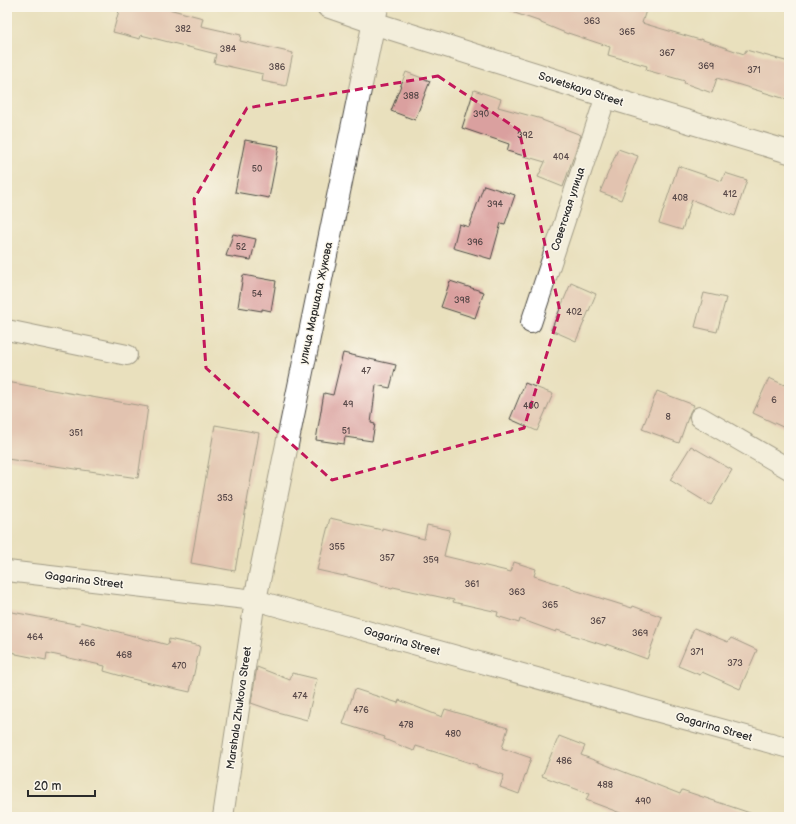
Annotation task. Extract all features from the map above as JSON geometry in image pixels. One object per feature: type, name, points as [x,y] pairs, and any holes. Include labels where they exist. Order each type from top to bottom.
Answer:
[{"type":"street","points":[[327,7],[375,15]]},
{"type":"street","name":"Sovetskaya Street","points":[[375,15],[616,100],[789,152]]},
{"type":"street","name":"улица Маршала Жукова","points":[[255,600],[375,15]]},
{"type":"street","name":"Советская улица","points":[[531,323],[606,96]]},
{"type":"street","points":[[7,330],[127,355]]},
{"type":"street","points":[[700,417],[789,469]]},
{"type":"street","name":"Gagarina Street","points":[[7,571],[255,600],[789,748]]},
{"type":"street","name":"Marshala Zhukova Street","points":[[223,817],[255,600]]},
{"type":"highlighted area","points":[[438,76],[519,130],[560,311],[524,428],[332,480],[206,368],[194,199],[247,108]]},
{"type":"building","points":[[120,7],[161,7],[203,18],[201,26],[241,35],[240,41],[293,53],[286,86],[262,81],[263,74],[214,63],[216,54],[141,35],[140,39],[113,32]]},
{"type":"building","points":[[506,7],[647,7],[642,23],[700,39],[744,54],[746,50],[789,62],[789,100],[717,78],[712,93],[684,83],[685,81],[646,70],[647,66],[608,55],[610,47],[568,34],[541,22],[506,10]]},
{"type":"building","points":[[406,72],[430,81],[415,120],[391,111]]},
{"type":"building","points":[[474,90],[501,99],[498,107],[542,119],[581,135],[563,187],[538,177],[545,162],[507,151],[509,144],[462,128]]},
{"type":"building","points":[[245,140],[279,146],[269,198],[235,192]]},
{"type":"building","points":[[618,149],[638,156],[621,200],[600,192]]},
{"type":"building","points":[[678,166],[722,181],[725,173],[747,180],[735,216],[692,200],[682,230],[659,223]]},
{"type":"building","points":[[484,185],[515,195],[505,224],[501,223],[491,259],[453,248],[459,224],[469,227]]},
{"type":"building","points":[[233,234],[256,239],[251,260],[226,256]]},
{"type":"building","points":[[243,275],[276,281],[271,311],[238,307]]},
{"type":"building","points":[[450,281],[484,292],[475,318],[441,307]]},
{"type":"building","points":[[571,283],[596,294],[576,341],[551,330]]},
{"type":"building","points":[[704,293],[726,298],[717,332],[695,327]]},
{"type":"building","points":[[343,353],[396,365],[390,388],[376,385],[371,423],[375,424],[372,441],[345,437],[344,444],[316,440],[324,393],[333,395]]},
{"type":"building","points":[[769,378],[789,387],[789,430],[753,413]]},
{"type":"building","points":[[7,382],[148,407],[138,478],[7,459]]},
{"type":"building","points":[[525,383],[553,394],[537,431],[510,419]]},
{"type":"building","points":[[657,391],[694,405],[679,443],[642,429]]},
{"type":"building","points":[[215,425],[259,433],[235,571],[191,563]]},
{"type":"building","points":[[691,446],[732,470],[711,505],[670,480]]},
{"type":"building","points":[[330,518],[382,530],[382,528],[424,539],[427,525],[450,530],[444,556],[511,572],[514,562],[536,569],[534,576],[632,608],[633,606],[662,617],[647,659],[606,644],[606,646],[557,630],[556,632],[520,619],[519,623],[497,616],[498,612],[453,602],[454,600],[392,588],[344,575],[317,570]]},
{"type":"building","points":[[7,611],[80,625],[81,622],[168,645],[169,639],[200,646],[190,692],[104,671],[105,666],[47,653],[46,660],[7,651]]},
{"type":"building","points":[[694,628],[728,642],[731,638],[757,650],[740,689],[702,672],[700,675],[678,666]]},
{"type":"building","points":[[257,667],[290,680],[292,673],[317,679],[307,720],[251,703]]},
{"type":"building","points":[[355,689],[398,703],[399,700],[442,717],[445,709],[508,728],[502,748],[531,758],[519,794],[500,787],[504,775],[416,746],[414,751],[384,739],[385,737],[343,724]]},
{"type":"building","points":[[559,736],[585,746],[581,755],[680,794],[682,790],[753,814],[753,817],[631,817],[586,800],[589,794],[542,776]]}]
